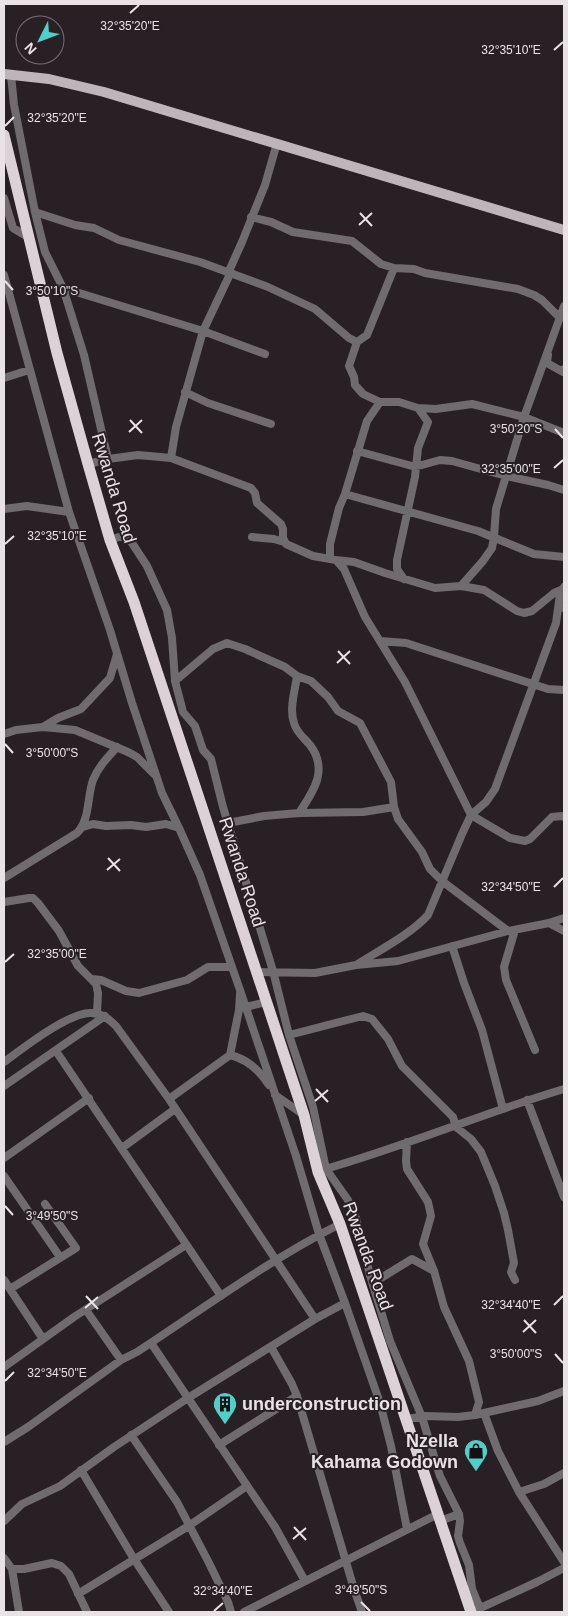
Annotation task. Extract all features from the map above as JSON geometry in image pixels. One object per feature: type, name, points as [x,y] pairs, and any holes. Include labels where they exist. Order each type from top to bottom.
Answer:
[{"type":"highway","name":"Rwanda Road","points":[[4,135],[57,353],[110,540],[134,602],[439,1517],[474,1611]]},
{"type":"main road","points":[[7,74],[48,79],[104,92],[564,230]]},
{"type":"street","points":[[7,74],[35,212],[46,252],[63,288],[84,355],[108,459]]},
{"type":"street","points":[[171,458],[173,438],[203,331],[230,271],[265,184],[277,143]]},
{"type":"street","points":[[4,198],[13,228],[28,237]]},
{"type":"street","points":[[35,212],[75,225],[94,228],[119,240],[230,271],[315,309],[349,338],[357,342]]},
{"type":"street","points":[[251,217],[271,222],[293,232],[352,241],[381,264],[394,268],[414,269],[518,289],[542,300],[560,318]]},
{"type":"street","points":[[394,268],[368,334],[357,342],[349,366],[354,376],[355,385],[363,394],[380,402],[399,402],[418,408],[436,409],[472,404],[524,417],[564,433]]},
{"type":"street","points":[[4,274],[69,512],[117,652],[156,776],[200,876],[276,1095],[319,1234],[345,1302],[386,1424],[407,1529]]},
{"type":"street","points":[[63,288],[203,331],[265,354]]},
{"type":"street","points":[[4,306],[12,302]]},
{"type":"street","points":[[461,586],[489,553],[494,537],[496,508],[524,417],[564,306]]},
{"type":"street","points":[[549,348],[547,363],[563,372],[564,369]]},
{"type":"street","points":[[4,378],[29,370]]},
{"type":"street","points":[[185,392],[208,404],[272,424]]},
{"type":"street","points":[[380,402],[367,421],[339,508],[331,540],[333,560],[344,568],[366,617],[405,682],[471,815],[510,838],[525,841],[530,839],[552,817],[564,817]]},
{"type":"street","points":[[404,579],[397,569],[396,560],[417,466],[418,448],[428,422],[418,408]]},
{"type":"street","points":[[357,452],[417,466],[440,460],[452,461],[564,490]]},
{"type":"street","points":[[88,464],[108,459],[138,456],[171,458],[251,488],[255,493],[257,503],[277,520],[282,527],[284,542]]},
{"type":"street","points":[[345,494],[494,537],[534,554],[564,557]]},
{"type":"street","points":[[4,509],[28,506],[69,512]]},
{"type":"street","points":[[110,540],[119,537],[126,538],[132,543],[147,566],[167,610],[170,623],[174,681],[184,715],[195,726],[203,750],[211,759],[221,803],[272,971],[289,1036],[313,1107],[322,1170],[352,1208],[390,1342],[422,1416],[440,1476],[459,1514],[458,1536],[469,1565],[474,1611],[564,1568]]},
{"type":"street","points":[[252,537],[274,539],[299,549],[308,555],[354,562],[435,588],[461,586],[484,590],[517,611],[524,613],[532,611],[554,593],[562,589]]},
{"type":"street","points":[[356,965],[423,921],[428,915],[471,815],[486,802],[495,789],[556,623],[562,589]]},
{"type":"street","points":[[380,641],[406,643],[548,689],[564,690]]},
{"type":"street","points":[[174,681],[213,649],[227,643],[285,667],[297,676],[314,683],[338,711],[356,720],[363,726],[369,743],[391,782],[394,807],[402,825],[422,852],[430,869],[442,881],[511,930]]},
{"type":"street","points":[[43,727],[58,718],[81,709],[110,678],[117,652]]},
{"type":"street","points":[[297,676],[292,707],[293,722],[300,736],[315,754],[319,775],[314,789],[299,813]]},
{"type":"street","points":[[4,734],[16,730],[43,727],[76,730],[137,757],[156,776]]},
{"type":"street","points":[[4,878],[77,833],[83,826],[94,778],[99,768],[116,747]]},
{"type":"street","points":[[228,823],[264,816],[299,813],[363,812],[394,807]]},
{"type":"street","points":[[83,826],[94,824],[146,827],[166,824],[179,828]]},
{"type":"street","points":[[4,902],[29,898],[36,900],[59,931],[78,966],[92,980],[97,989],[101,1015]]},
{"type":"street","points":[[256,972],[315,973],[356,965],[398,961],[511,930],[549,923],[564,918]]},
{"type":"street","points":[[549,923],[564,931]]},
{"type":"street","points":[[511,930],[504,967],[506,980],[535,1050]]},
{"type":"street","points":[[452,946],[482,1030],[503,1108]]},
{"type":"street","points":[[92,980],[101,980],[126,991],[139,993],[187,980],[208,967],[232,967]]},
{"type":"street","points":[[169,1099],[230,1055],[239,1010],[240,990]]},
{"type":"street","points":[[246,1008],[266,1002]]},
{"type":"street","points":[[4,1062],[63,1022],[87,1013],[101,1015],[116,1026],[176,1109],[315,1319]]},
{"type":"street","points":[[4,1086],[56,1051],[101,1015]]},
{"type":"street","points":[[289,1036],[363,1016],[369,1017],[388,1040],[402,1066],[453,1117],[456,1127],[471,1139],[481,1152],[504,1212],[514,1263],[511,1272],[514,1280]]},
{"type":"street","points":[[56,1051],[221,1296]]},
{"type":"street","points":[[230,1055],[254,1067],[262,1074],[276,1095],[304,1115]]},
{"type":"street","points":[[322,1170],[456,1127],[503,1108],[564,1089]]},
{"type":"street","points":[[4,1158],[89,1098]]},
{"type":"street","points":[[526,1100],[561,1178],[564,1197]]},
{"type":"street","points":[[122,1148],[176,1109]]},
{"type":"street","points":[[408,1142],[407,1169],[430,1207],[431,1216],[424,1244],[444,1306],[467,1355],[479,1402],[475,1415]]},
{"type":"street","points":[[4,1176],[60,1257]]},
{"type":"street","points":[[10,1289],[76,1248],[45,1204]]},
{"type":"street","points":[[4,1442],[121,1360],[275,1261],[319,1234],[340,1224]]},
{"type":"street","points":[[4,1367],[86,1310],[186,1245]]},
{"type":"street","points":[[370,1275],[381,1278],[412,1259],[434,1271]]},
{"type":"street","points":[[4,1280],[43,1340]]},
{"type":"street","points":[[4,1522],[22,1504],[60,1486],[131,1435],[188,1398],[270,1346],[345,1302]]},
{"type":"street","points":[[86,1310],[121,1360]]},
{"type":"street","points":[[151,1342],[275,1527],[305,1581]]},
{"type":"street","points":[[270,1346],[297,1396],[362,1612]]},
{"type":"street","points":[[407,1419],[422,1416],[458,1417],[475,1415],[538,1401],[564,1391]]},
{"type":"street","points":[[219,1445],[297,1396]]},
{"type":"street","points":[[484,1413],[498,1451],[519,1492],[564,1562]]},
{"type":"street","points":[[131,1435],[160,1475],[190,1525],[228,1602],[230,1612]]},
{"type":"street","points":[[81,1470],[134,1559],[169,1612]]},
{"type":"street","points":[[519,1492],[544,1484],[564,1473]]},
{"type":"street","points":[[78,1594],[190,1525],[247,1486]]},
{"type":"street","points":[[244,1612],[407,1529],[439,1517],[459,1514]]},
{"type":"street","points":[[4,1558],[12,1569],[19,1612]]},
{"type":"street","points":[[12,1569],[24,1569],[52,1563],[61,1566],[69,1574],[87,1612]]},
{"type":"place","name":"underconstruction","points":[[225,1425]]},
{"type":"place","name":"Nzella Kahama Godown","points":[[476,1472]]}]
